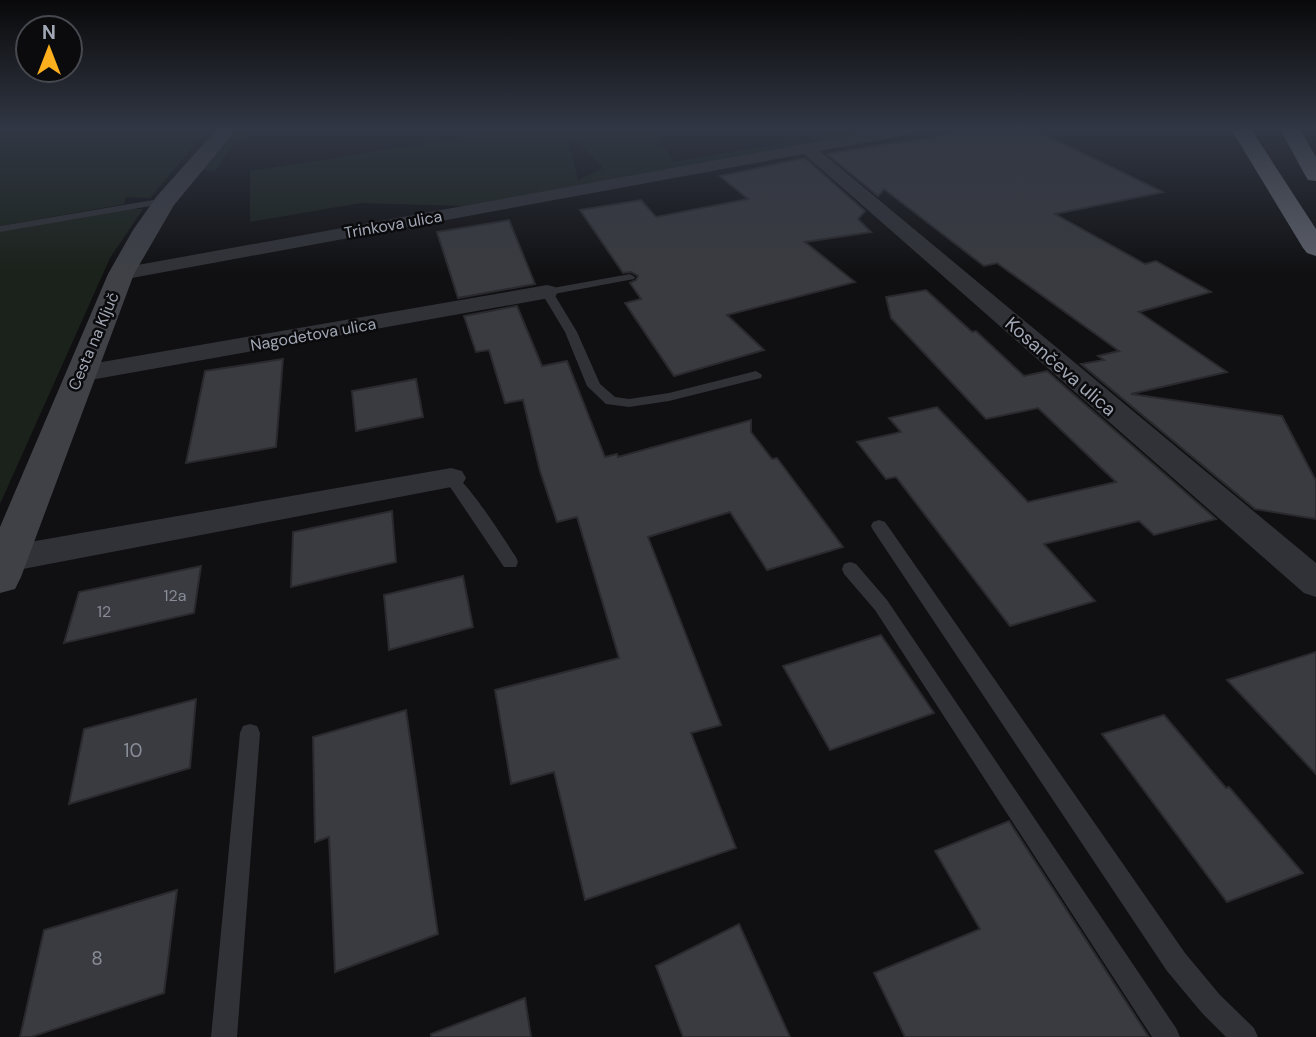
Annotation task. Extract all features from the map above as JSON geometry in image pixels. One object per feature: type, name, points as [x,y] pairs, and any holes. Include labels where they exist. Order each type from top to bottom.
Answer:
[{"type":"highway","points":[[1272,177],[1316,248]]},
{"type":"street","name":"Cesta na Ključ","points":[[4,568],[121,274],[164,201],[185,177]]},
{"type":"street","name":"Trinkova ulica","points":[[121,274],[647,177]]},
{"type":"street","name":"Kosančeva ulica","points":[[841,177],[1316,583]]},
{"type":"street","name":"Nagodetova ulica","points":[[79,374],[547,292]]},
{"type":"street","points":[[4,568],[451,478]]},
{"type":"lane","points":[[0,229],[164,201]]},
{"type":"lane","points":[[630,277],[547,292],[571,332],[594,386],[611,401],[629,403],[669,397],[756,375]]},
{"type":"lane","points":[[451,478],[510,562]]},
{"type":"lane","points":[[879,526],[1176,962],[1245,1037]]},
{"type":"lane","points":[[850,569],[881,605],[1167,1037]]},
{"type":"lane","points":[[224,1037],[250,733]]},
{"type":"shaded area","points":[[0,177],[167,177],[150,198],[126,197],[124,204],[0,226]]},
{"type":"shaded area","points":[[250,177],[577,177],[578,180],[583,177],[623,177],[464,206],[361,203],[250,222]]},
{"type":"shaded area","points":[[143,209],[110,258],[0,504],[0,231]]},
{"type":"building","points":[[722,177],[827,177],[865,211],[858,219],[871,232],[805,242],[855,282],[727,315],[764,350],[674,376],[625,303],[641,299],[630,283],[638,276],[631,272],[623,273],[580,210],[641,200],[656,217],[748,199]]},
{"type":"building","points":[[855,177],[1133,177],[1163,192],[1055,214],[1145,264],[1156,261],[1211,292],[1139,312],[1227,372],[1131,394],[1282,416],[1316,481],[1316,519],[1255,509],[1081,364],[1104,360],[1098,356],[1119,351],[997,263],[984,266],[884,189],[878,196]]},
{"type":"building","points":[[509,220],[535,284],[458,298],[437,232]]},
{"type":"building","points":[[926,290],[972,332],[976,331],[1024,376],[1047,371],[1216,519],[1154,535],[1139,521],[1044,544],[1095,601],[1010,626],[896,477],[886,479],[857,442],[901,432],[889,418],[937,407],[1028,502],[1116,482],[1038,408],[986,419],[891,318],[886,297]]},
{"type":"building","points":[[517,306],[542,366],[567,361],[605,457],[617,454],[618,457],[751,420],[751,432],[772,459],[777,458],[843,547],[767,570],[730,512],[648,537],[721,725],[691,733],[736,848],[585,900],[554,772],[511,784],[495,690],[619,658],[577,517],[557,522],[540,471],[523,400],[505,403],[489,350],[476,352],[464,316]]},
{"type":"building","points":[[283,359],[276,447],[186,463],[205,371]]},
{"type":"building","points":[[416,379],[423,417],[356,431],[352,391]]},
{"type":"building","points":[[392,511],[396,562],[291,587],[293,532]]},
{"type":"building","points":[[201,566],[194,613],[64,643],[79,592]]},
{"type":"building","points":[[463,576],[473,627],[389,650],[384,595]]},
{"type":"building","points":[[881,635],[934,713],[830,750],[783,666]]},
{"type":"building","points":[[1316,652],[1316,774],[1227,680]]},
{"type":"building","points":[[196,699],[190,768],[69,804],[84,729]]},
{"type":"building","points":[[406,710],[438,934],[335,972],[329,837],[315,842],[313,737]]},
{"type":"building","points":[[1164,715],[1303,873],[1227,902],[1102,734]]},
{"type":"building","points":[[1009,821],[1149,1037],[905,1037],[874,973],[980,929],[935,851]]},
{"type":"building","points":[[177,890],[164,993],[31,1037],[20,1037],[44,930]]},
{"type":"building","points":[[739,924],[790,1037],[683,1037],[656,966]]},
{"type":"building","points":[[525,998],[531,1037],[431,1037],[431,1034]]}]
